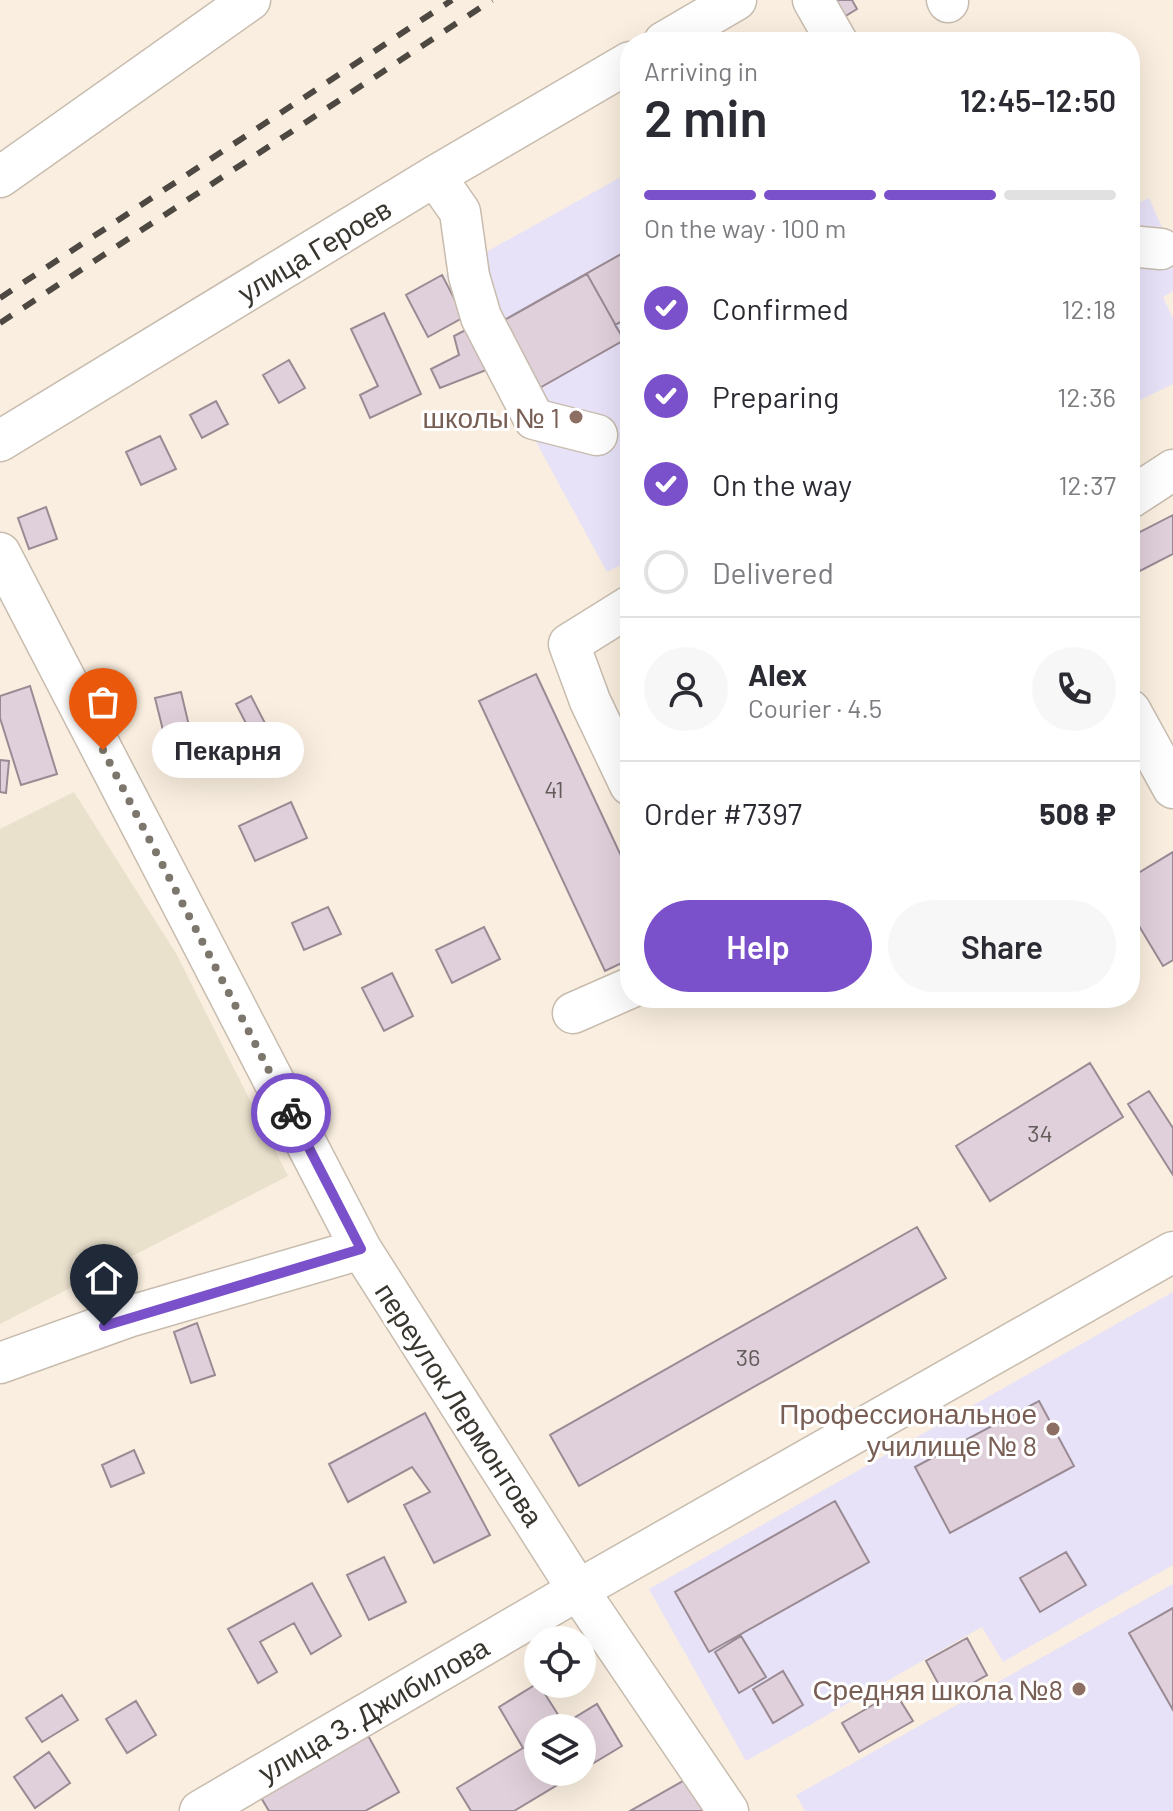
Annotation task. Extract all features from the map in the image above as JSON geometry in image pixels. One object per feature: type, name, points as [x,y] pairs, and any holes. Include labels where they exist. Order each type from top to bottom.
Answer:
[{"type":"street","points":[[681,32],[736,0]]},
{"type":"street","points":[[813,0],[831,32]]},
{"type":"street","points":[[0,177],[244,2]]},
{"type":"street","name":"улица Героев","points":[[0,441],[435,176],[620,68]]},
{"type":"street","points":[[435,176],[460,212],[469,276],[481,317],[534,419],[597,435]]},
{"type":"street","points":[[1140,490],[1173,470]]},
{"type":"street","name":"переулок Лермонтова","points":[[0,553],[361,1249],[578,1590],[728,1811]]},
{"type":"street","points":[[620,612],[569,644],[590,701],[620,764]]},
{"type":"street","points":[[1140,737],[1154,775]]},
{"type":"street","points":[[573,1013],[620,992]]},
{"type":"street","points":[[0,1363],[131,1316],[361,1249]]},
{"type":"street","name":"улица З. Джибилова","points":[[200,1811],[578,1590],[1173,1252]]},
{"type":"shaded area","name":"школы № 1","points":[[620,178],[620,565],[607,572],[445,275]]},
{"type":"shaded area","points":[[1149,198],[1173,253],[1173,291],[1163,297],[1173,319],[1173,384],[1140,400],[1140,202]]},
{"type":"shaded area","points":[[74,792],[177,955],[288,1176],[0,1324],[0,829]]},
{"type":"shaded area","name":"Профессиональное училище № 8","points":[[1173,1292],[1173,1565],[1003,1662],[982,1627],[746,1761],[649,1589]]},
{"type":"shaded area","name":"Средняя школа №8","points":[[1173,1584],[1173,1811],[805,1811],[796,1795]]},
{"type":"building","points":[[827,0],[852,0],[857,9],[839,20]]},
{"type":"building","name":"школы № 1","points":[[620,255],[620,322],[615,325],[620,333],[620,342],[529,394],[492,327]]},
{"type":"building","name":"школы № 1","points":[[587,274],[620,333],[620,342],[529,394],[492,327]]},
{"type":"building","points":[[442,275],[464,317],[428,337],[406,295]]},
{"type":"building","points":[[384,313],[421,394],[370,418],[360,395],[378,386],[351,329]]},
{"type":"building","points":[[473,326],[494,367],[440,388],[431,369],[459,355],[454,336]]},
{"type":"building","points":[[289,360],[305,388],[279,403],[263,375]]},
{"type":"building","points":[[216,401],[228,424],[202,438],[190,415]]},
{"type":"building","points":[[160,436],[176,469],[141,485],[126,452]]},
{"type":"building","points":[[46,507],[57,539],[29,549],[18,518]]},
{"type":"building","points":[[1173,515],[1173,554],[1140,571],[1140,532]]},
{"type":"building","points":[[536,674],[620,854],[620,964],[605,971],[479,701]]},
{"type":"building","points":[[30,686],[57,774],[21,785],[0,718],[0,696]]},
{"type":"building","points":[[181,692],[199,768],[174,775],[155,698]]},
{"type":"building","points":[[251,696],[283,758],[268,766],[236,704]]},
{"type":"building","points":[[0,760],[9,761],[6,793],[0,792]]},
{"type":"building","points":[[291,802],[307,838],[255,861],[239,826]]},
{"type":"building","points":[[1173,852],[1173,960],[1163,966],[1140,928],[1140,872]]},
{"type":"building","points":[[328,907],[341,934],[304,950],[292,923]]},
{"type":"building","points":[[484,927],[500,959],[452,983],[436,950]]},
{"type":"building","points":[[392,973],[413,1016],[384,1031],[362,988]]},
{"type":"building","points":[[1090,1063],[1123,1117],[990,1201],[956,1146]]},
{"type":"building","points":[[1149,1091],[1173,1128],[1173,1175],[1128,1104]]},
{"type":"building","points":[[917,1227],[946,1278],[579,1486],[550,1435]]},
{"type":"building","points":[[197,1323],[215,1375],[191,1383],[174,1332]]},
{"type":"building","points":[[1039,1401],[1074,1466],[950,1533],[915,1467]]},
{"type":"building","points":[[425,1413],[490,1535],[434,1563],[404,1505],[430,1492],[412,1467],[348,1502],[329,1464]]},
{"type":"building","points":[[134,1450],[144,1473],[111,1487],[102,1465]]},
{"type":"building","points":[[835,1501],[869,1562],[709,1652],[675,1592]]},
{"type":"building","points":[[1066,1552],[1086,1585],[1040,1612],[1020,1578]]},
{"type":"building","points":[[384,1557],[406,1602],[369,1620],[347,1575]]},
{"type":"building","points":[[312,1583],[341,1636],[311,1654],[294,1623],[260,1642],[277,1672],[258,1683],[228,1629]]},
{"type":"building","points":[[1173,1608],[1173,1710],[1129,1633]]},
{"type":"building","points":[[741,1636],[766,1677],[739,1693],[715,1652]]},
{"type":"building","points":[[967,1638],[987,1675],[946,1698],[926,1661]]},
{"type":"building","points":[[783,1671],[803,1705],[773,1723],[753,1689]]},
{"type":"building","points":[[524,1692],[524,1698],[548,1698],[558,1714],[524,1714],[524,1786],[556,1786],[514,1811],[471,1811],[457,1788],[523,1748],[499,1707]]},
{"type":"building","points":[[895,1692],[913,1721],[859,1752],[842,1723]]},
{"type":"building","points":[[62,1695],[78,1720],[42,1742],[26,1718]]},
{"type":"building","points":[[136,1701],[156,1735],[127,1753],[106,1719]]},
{"type":"building","points":[[597,1704],[622,1746],[596,1762],[596,1714],[580,1714]]},
{"type":"building","points":[[365,1730],[399,1792],[365,1811],[269,1811],[257,1791]]},
{"type":"building","points":[[49,1752],[70,1783],[35,1808],[14,1777]]},
{"type":"building","points":[[690,1777],[709,1811],[630,1811]]},
{"type":"railway","points":[[0,298],[452,0]]},
{"type":"railway","points":[[0,323],[492,0]]},
{"type":"way so far","points":[[103,750],[291,1113]]},
{"type":"place","name":"школы № 1","points":[[576,417]]},
{"type":"place","name":"Пекарня","points":[[103,750]]},
{"type":"place","name":"Профессиональное училище № 8","points":[[1053,1429]]},
{"type":"place","name":"Средняя школа №8","points":[[1079,1689]]},
{"type":"route","points":[[104,1326],[361,1249],[291,1113]]}]
